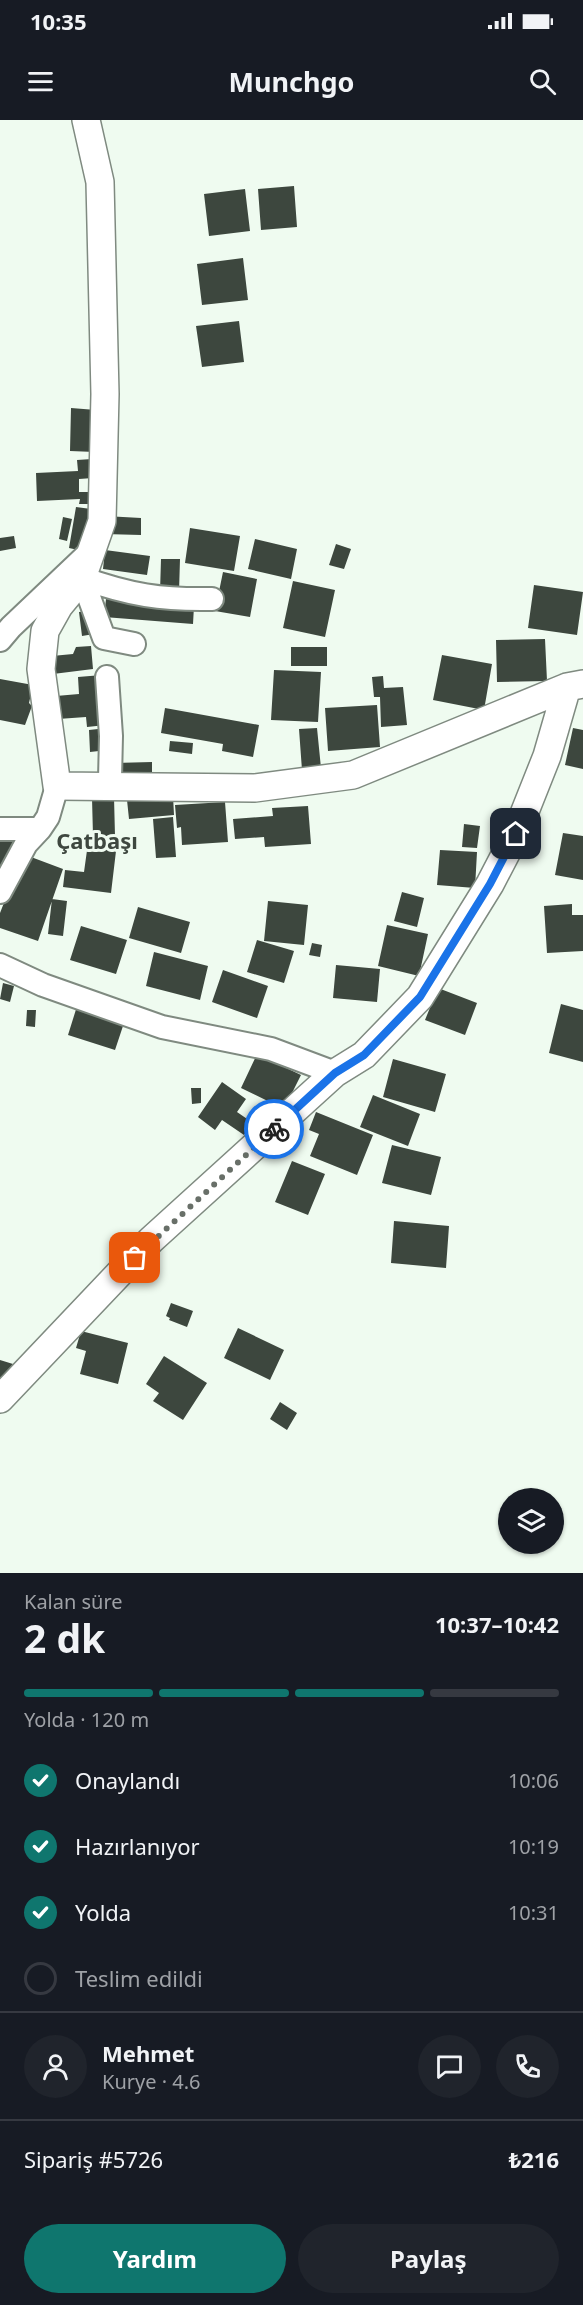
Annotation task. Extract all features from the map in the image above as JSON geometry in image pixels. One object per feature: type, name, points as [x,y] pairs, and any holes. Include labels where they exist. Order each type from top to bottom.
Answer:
[{"type":"street","points":[[0,892],[26,843],[48,817],[57,786],[40,669],[45,631],[59,606],[82,578],[102,521],[105,394],[100,182],[86,120]]},
{"type":"street","points":[[0,640],[92,550]]},
{"type":"street","points":[[82,578],[121,591],[172,600],[212,599]]},
{"type":"street","points":[[82,578],[104,638],[134,644]]},
{"type":"street","points":[[107,677],[112,787]]},
{"type":"street","points":[[57,786],[255,788],[353,775],[575,686]]},
{"type":"street","points":[[0,1399],[151,1240],[335,1073],[364,1055],[420,997],[490,884],[516,834],[575,686]]},
{"type":"street","points":[[0,829],[40,829]]},
{"type":"street","points":[[0,965],[43,985],[162,1028],[271,1049],[335,1073]]},
{"type":"building","points":[[294,186],[297,227],[261,230],[258,189]]},
{"type":"building","points":[[245,189],[250,231],[209,236],[204,194]]},
{"type":"building","points":[[243,258],[248,300],[202,305],[197,264]]},
{"type":"building","points":[[239,321],[244,362],[202,367],[196,326]]},
{"type":"building","points":[[71,408],[96,410],[95,452],[70,451]]},
{"type":"building","points":[[92,459],[93,478],[79,479],[79,492],[95,492],[94,504],[79,504],[80,499],[37,501],[36,473],[78,471],[77,460]]},
{"type":"building","points":[[76,507],[91,509],[83,551],[69,548]]},
{"type":"building","points":[[105,516],[141,518],[141,535],[104,534]]},
{"type":"building","points":[[63,517],[72,519],[67,541],[59,539]]},
{"type":"building","points":[[190,528],[240,536],[234,571],[185,563]]},
{"type":"building","points":[[14,536],[16,548],[0,551],[0,538]]},
{"type":"building","points":[[255,539],[297,549],[291,579],[248,569]]},
{"type":"building","points":[[336,544],[351,549],[344,569],[329,565]]},
{"type":"building","points":[[105,550],[150,556],[147,575],[103,569]]},
{"type":"building","points":[[161,559],[180,559],[179,592],[160,592]]},
{"type":"building","points":[[223,572],[257,579],[250,617],[215,611]]},
{"type":"building","points":[[293,581],[335,590],[325,637],[283,628]]},
{"type":"building","points":[[534,585],[583,592],[577,635],[528,628]]},
{"type":"building","points":[[106,599],[194,606],[193,624],[104,617]]},
{"type":"building","points":[[90,611],[94,634],[82,636],[79,612]]},
{"type":"building","points":[[545,639],[547,681],[497,682],[496,640]]},
{"type":"building","points":[[91,646],[93,669],[53,674],[52,656],[73,654],[76,647]]},
{"type":"building","points":[[291,647],[327,647],[327,666],[291,666]]},
{"type":"building","points":[[442,655],[492,664],[484,710],[433,700]]},
{"type":"building","points":[[274,670],[321,672],[318,722],[271,720]]},
{"type":"building","points":[[102,675],[106,725],[87,727],[86,717],[58,719],[56,696],[79,694],[78,677]]},
{"type":"building","points":[[383,676],[384,688],[403,687],[407,725],[381,727],[380,697],[374,697],[372,677]]},
{"type":"building","points":[[0,679],[33,685],[29,703],[32,706],[25,725],[0,720]]},
{"type":"building","points":[[377,705],[380,747],[328,751],[325,708]]},
{"type":"building","points":[[165,708],[259,725],[253,757],[222,751],[223,744],[161,733]]},
{"type":"building","points":[[107,728],[108,750],[90,752],[89,730]]},
{"type":"building","points":[[317,728],[321,768],[302,770],[299,729]]},
{"type":"building","points":[[573,728],[583,730],[583,769],[565,765]]},
{"type":"building","points":[[170,741],[193,743],[192,754],[169,751]]},
{"type":"building","points":[[152,762],[152,780],[114,782],[114,763]]},
{"type":"building","points":[[173,796],[174,815],[129,819],[127,800]]},
{"type":"building","points":[[114,797],[115,836],[93,836],[92,798]]},
{"type":"building","points":[[225,802],[228,842],[182,845],[181,827],[177,828],[175,805]]},
{"type":"building","points":[[308,806],[311,844],[265,847],[264,837],[235,839],[233,819],[273,816],[272,808]]},
{"type":"building","points":[[173,817],[176,857],[156,858],[153,819]]},
{"type":"building","points":[[464,824],[480,826],[477,848],[462,847]]},
{"type":"building","points":[[0,833],[14,834],[11,863],[0,879]]},
{"type":"building","points":[[563,833],[583,836],[583,880],[555,875]]},
{"type":"building","points":[[89,836],[108,839],[107,850],[116,851],[111,893],[63,887],[65,870],[84,872]]},
{"type":"building","points":[[440,850],[477,852],[475,888],[437,885]]},
{"type":"building","points":[[23,854],[63,869],[38,941],[0,928],[0,913]]},
{"type":"building","points":[[402,892],[424,898],[417,927],[394,921]]},
{"type":"building","points":[[52,899],[67,901],[63,936],[48,934]]},
{"type":"building","points":[[268,901],[308,905],[304,945],[264,941]]},
{"type":"building","points":[[572,904],[572,915],[583,915],[583,951],[547,953],[544,906]]},
{"type":"building","points":[[138,907],[190,922],[181,953],[129,938]]},
{"type":"building","points":[[387,925],[428,934],[419,976],[378,966]]},
{"type":"building","points":[[81,926],[127,940],[116,974],[70,960]]},
{"type":"building","points":[[257,940],[294,951],[284,983],[247,972]]},
{"type":"building","points":[[312,943],[322,945],[320,957],[309,955]]},
{"type":"building","points":[[154,952],[208,966],[200,1000],[146,986]]},
{"type":"building","points":[[336,965],[380,969],[377,1002],[333,998]]},
{"type":"building","points":[[223,970],[268,986],[257,1018],[212,1002]]},
{"type":"building","points":[[3,983],[14,986],[10,1002],[0,999]]},
{"type":"building","points":[[438,988],[477,1003],[465,1035],[425,1020]]},
{"type":"building","points":[[78,1003],[126,1017],[115,1050],[68,1035]]},
{"type":"building","points":[[561,1004],[583,1010],[583,1062],[549,1053]]},
{"type":"building","points":[[27,1010],[36,1010],[35,1027],[26,1026]]},
{"type":"building","points":[[257,1054],[301,1075],[284,1109],[241,1088]]},
{"type":"building","points":[[393,1059],[446,1074],[435,1112],[383,1097]]},
{"type":"building","points":[[222,1082],[246,1099],[237,1112],[253,1123],[244,1135],[222,1120],[215,1130],[198,1117]]},
{"type":"building","points":[[191,1088],[201,1088],[201,1103],[192,1104]]},
{"type":"building","points":[[373,1095],[420,1114],[408,1146],[360,1127]]},
{"type":"building","points":[[316,1112],[373,1135],[357,1175],[310,1156],[319,1134],[309,1130]]},
{"type":"building","points":[[392,1145],[441,1157],[431,1195],[382,1183]]},
{"type":"building","points":[[292,1161],[325,1174],[308,1215],[275,1202]]},
{"type":"building","points":[[394,1221],[449,1226],[446,1268],[391,1263]]},
{"type":"building","points":[[171,1303],[193,1311],[187,1327],[169,1320],[170,1318],[166,1316]]},
{"type":"building","points":[[238,1328],[284,1350],[270,1380],[224,1358]]},
{"type":"building","points":[[81,1331],[128,1343],[118,1384],[80,1374],[86,1351],[76,1348]]},
{"type":"building","points":[[164,1356],[207,1383],[183,1420],[153,1401],[159,1393],[146,1384]]},
{"type":"building","points":[[0,1360],[13,1364],[0,1381]]},
{"type":"building","points":[[280,1402],[297,1413],[287,1430],[270,1419]]},
{"type":"way so far","points":[[135,1258],[151,1240],[274,1129]]},
{"type":"district","name":"Çatbaşı","points":[[97,840]]},
{"type":"route","points":[[274,1129],[335,1073],[364,1055],[420,997],[490,884],[516,834]]}]
